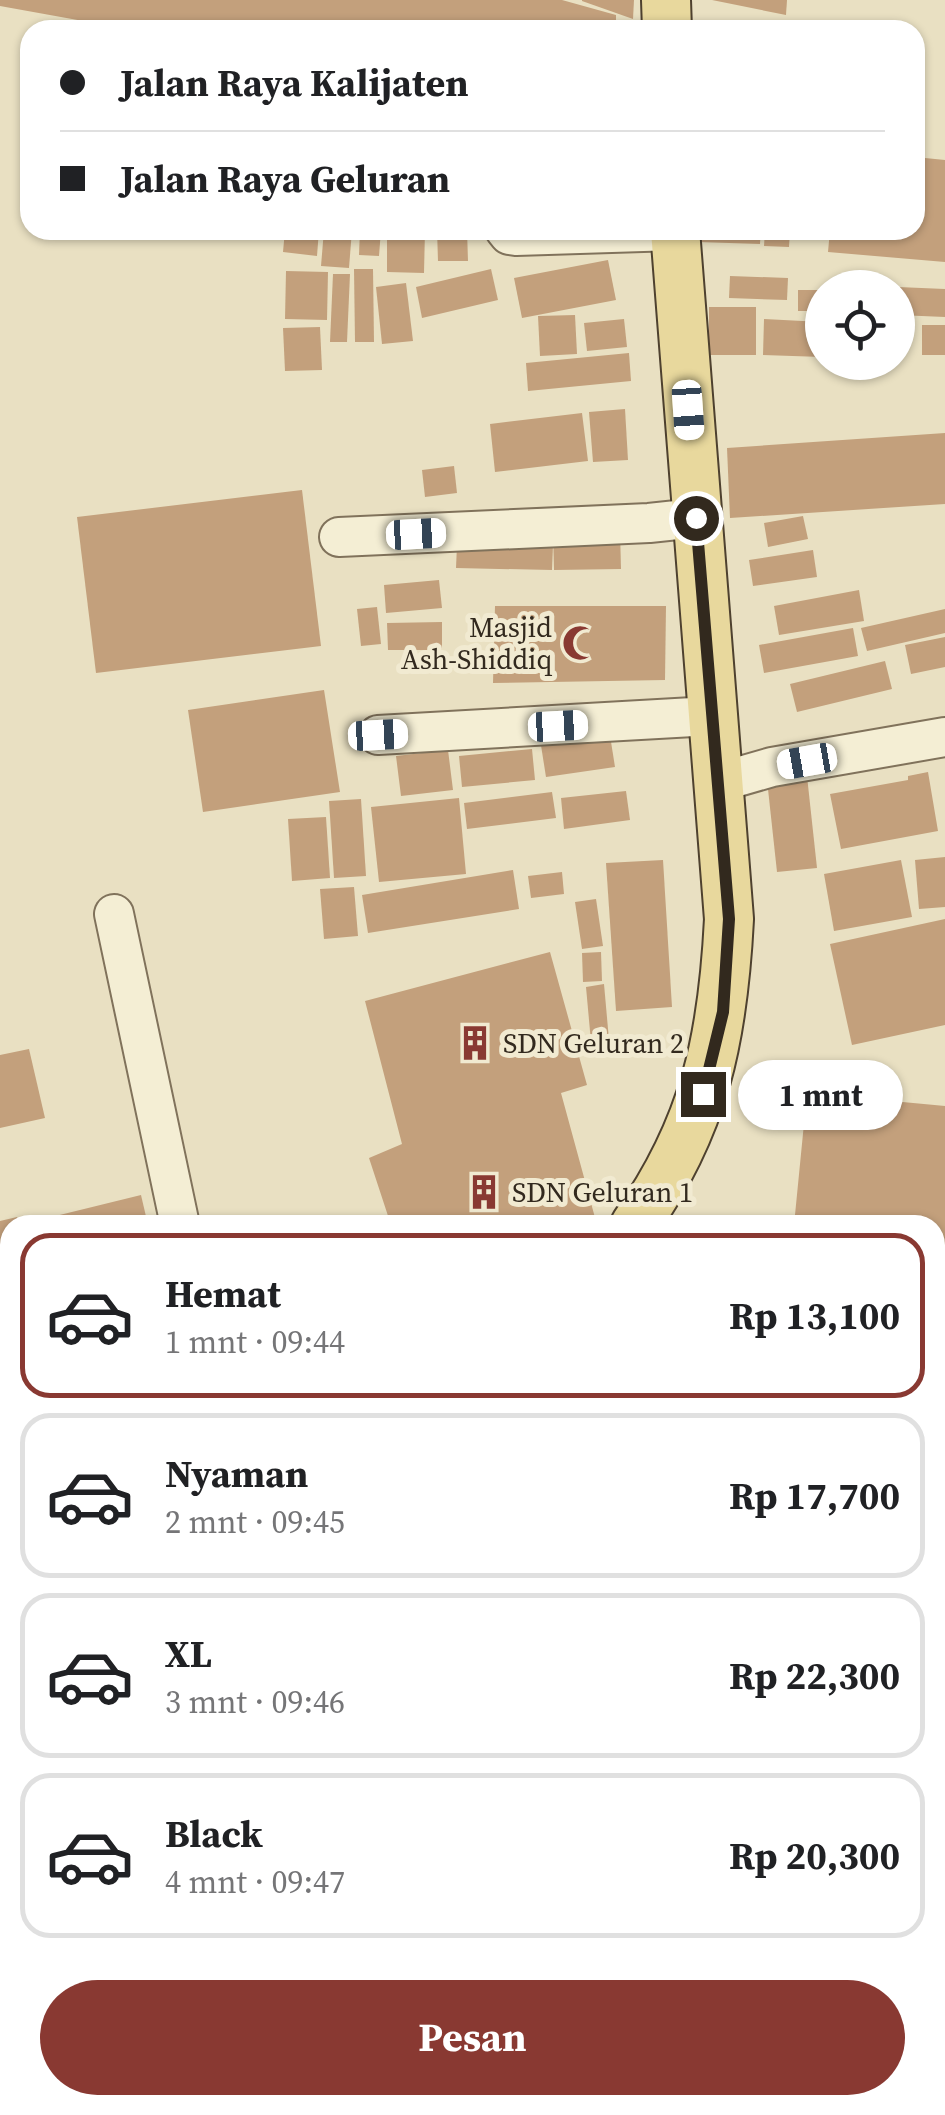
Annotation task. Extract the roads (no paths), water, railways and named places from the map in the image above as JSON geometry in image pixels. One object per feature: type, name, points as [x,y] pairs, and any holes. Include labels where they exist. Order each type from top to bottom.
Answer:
[{"type":"main road","points":[[642,1215],[666,1178],[696,1115],[710,1074],[723,1012],[729,919],[676,240]]},
{"type":"street","points":[[338,537],[696,518]]},
{"type":"street","points":[[378,735],[711,716]]},
{"type":"street","points":[[720,782],[772,767],[945,737]]},
{"type":"street","points":[[114,914],[178,1215]]},
{"type":"place","name":"Masjid Ash-Shiddiq","points":[[580,643]]},
{"type":"place","name":"SDN Geluran 2","points":[[475,1043]]},
{"type":"place","name":"SDN Geluran 1","points":[[484,1192]]}]
